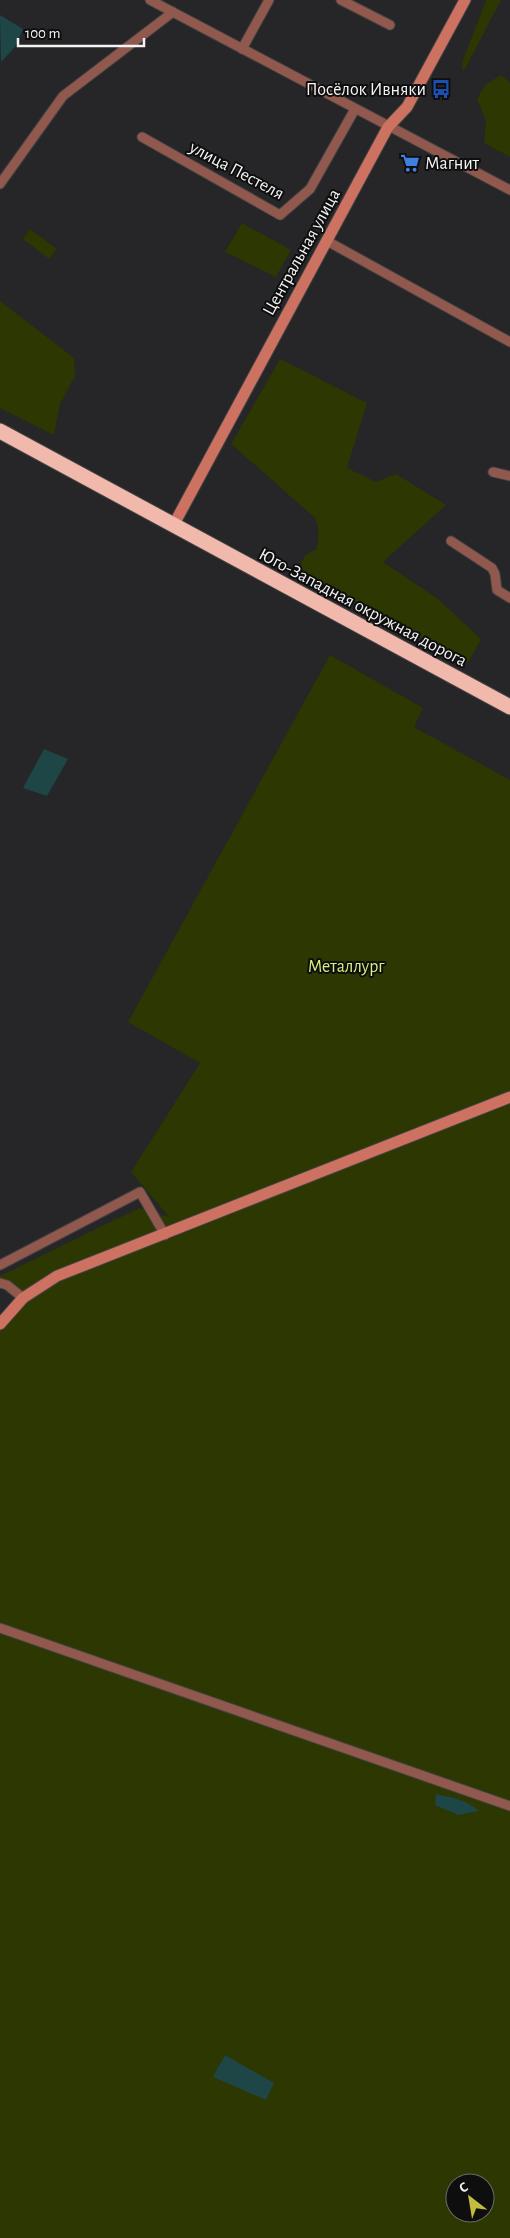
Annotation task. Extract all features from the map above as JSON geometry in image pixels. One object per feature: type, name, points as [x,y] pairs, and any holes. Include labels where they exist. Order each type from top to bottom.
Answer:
[{"type":"highway","points":[[0,431],[173,526]]},
{"type":"highway","name":"Юго-Западная окружная дорога","points":[[173,526],[510,707]]},
{"type":"street","points":[[150,0],[510,190]]},
{"type":"street","points":[[242,49],[269,0]]},
{"type":"street","points":[[341,0],[390,25]]},
{"type":"street","name":"Центральная улица","points":[[173,526],[388,127],[407,107],[465,0]]},
{"type":"street","points":[[0,184],[63,96],[174,12]]},
{"type":"street","name":"улица Пестеля","points":[[142,137],[280,215],[310,189],[355,109]]},
{"type":"street","points":[[327,241],[510,342]]},
{"type":"street","points":[[493,472],[510,476]]},
{"type":"street","points":[[451,541],[492,568],[495,574],[497,590],[510,598]]},
{"type":"street","points":[[0,1324],[23,1298],[57,1276],[165,1235],[510,1097]]},
{"type":"street","points":[[0,1265],[140,1192],[165,1235]]},
{"type":"street","points":[[0,1283],[7,1285],[23,1298]]},
{"type":"street","points":[[0,1628],[510,1806]]},
{"type":"green space","points":[[486,0],[501,0],[464,71],[462,69],[463,60]]},
{"type":"green space","points":[[501,75],[510,83],[510,157],[484,143],[486,121],[477,99],[485,85]]},
{"type":"green space","points":[[242,223],[291,250],[276,277],[225,252]]},
{"type":"green space","points":[[30,229],[57,249],[49,259],[23,239]]},
{"type":"green space","points":[[0,301],[74,358],[75,376],[60,404],[54,435],[0,408]]},
{"type":"green space","points":[[280,359],[367,403],[347,468],[376,482],[396,474],[446,505],[383,562],[438,599],[481,639],[468,663],[308,576],[300,568],[305,556],[316,550],[318,526],[315,518],[231,444]]},
{"type":"green space","name":"Металлург","points":[[330,655],[423,708],[414,727],[510,780],[510,2238],[0,2238],[0,1324],[23,1298],[0,1283],[0,1276],[139,1208],[169,1217],[131,1172],[200,1063],[128,1022]]},
{"type":"water","points":[[0,15],[23,29],[15,47],[1,62]]},
{"type":"water","points":[[44,749],[68,759],[47,796],[23,788]]},
{"type":"water","points":[[436,1794],[464,1802],[479,1811],[458,1815],[435,1805]]},
{"type":"water","points":[[225,2055],[274,2083],[266,2100],[213,2077]]},
{"type":"place","name":"Посёлок Ивняки","points":[[441,89]]},
{"type":"place","name":"Магнит","points":[[410,163]]}]
